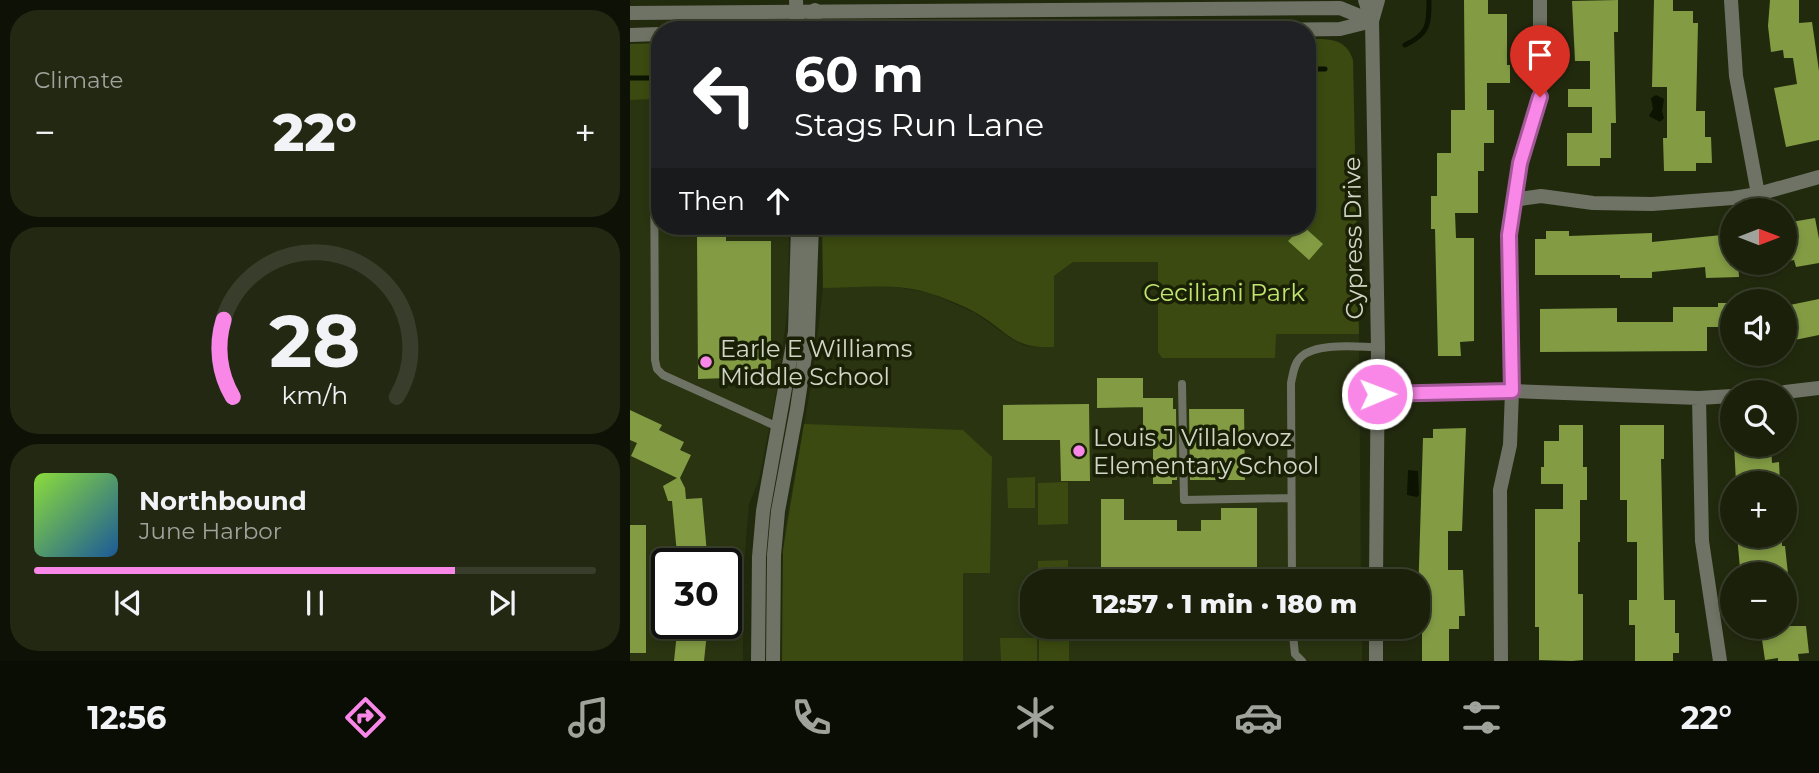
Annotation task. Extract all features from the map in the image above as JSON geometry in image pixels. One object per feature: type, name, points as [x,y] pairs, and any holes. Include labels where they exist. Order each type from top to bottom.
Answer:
[{"type":"street","name":"Cypress Drive","points":[[1365,0],[1372,21]]},
{"type":"street","name":"Cypress Drive","points":[[1376,569],[1378,347],[1372,21],[1378,0]]},
{"type":"street","points":[[1501,661],[1500,490],[1510,445],[1512,391],[1509,235],[1521,161],[1540,97],[1540,0]]},
{"type":"street","points":[[1731,0],[1736,76],[1758,194]]},
{"type":"street","points":[[630,13],[797,5],[1340,8],[1372,21]]},
{"type":"street","points":[[1316,29],[1340,29],[1372,21]]},
{"type":"street","points":[[630,34],[651,34]]},
{"type":"street","points":[[1513,200],[1541,196],[1593,203],[1652,204],[1758,194],[1819,177]]},
{"type":"street","points":[[758,661],[759,557],[763,511],[795,332],[798,235]]},
{"type":"street","points":[[773,661],[774,555],[778,511],[808,335],[812,235]]},
{"type":"street","points":[[1797,391],[1819,388]]},
{"type":"street","points":[[1377,394],[1512,391],[1720,397]]},
{"type":"street","points":[[1699,398],[1702,541],[1720,661]]},
{"type":"street","points":[[1376,639],[1376,661]]},
{"type":"lane","points":[[658,235],[657,369],[663,375],[778,427]]},
{"type":"lane","points":[[1292,569],[1294,368],[1300,357],[1311,350],[1378,347]]},
{"type":"lane","points":[[1182,384],[1184,500],[1292,498]]},
{"type":"lane","points":[[1293,639],[1295,654],[1302,661]]},
{"type":"shaded area","points":[[1656,95],[1664,99],[1664,118],[1660,122],[1649,116],[1653,109],[1651,98]]},
{"type":"shaded area","name":"Earle E Williams Middle School","points":[[651,99],[651,235],[789,235],[788,305],[778,383],[759,480],[749,504],[743,576],[743,661],[630,661],[630,100]]},
{"type":"shaded area","name":"Louis J Villalovoz Elementary School","points":[[1073,262],[1158,262],[1158,352],[1275,357],[1275,334],[1359,334],[1361,569],[1020,569],[1020,639],[1362,639],[1362,661],[782,661],[783,550],[812,381],[823,288],[890,286],[930,293],[975,313],[1026,346],[1054,347],[1054,276]]},
{"type":"shaded area","points":[[1408,470],[1418,471],[1417,497],[1407,495]]},
{"type":"green space","name":"Ceciliani Park","points":[[1316,39],[1341,43],[1350,52],[1353,60],[1359,334],[1276,334],[1275,358],[1162,358],[1158,352],[1158,262],[1073,262],[1054,276],[1054,347],[1024,344],[967,308],[919,290],[892,287],[823,288],[822,235],[1316,235]]},
{"type":"green space","points":[[651,43],[651,99],[630,100],[630,44]]},
{"type":"green space","points":[[804,424],[963,430],[992,457],[990,573],[963,573],[963,661],[782,661],[783,550]]},
{"type":"green space","points":[[1035,477],[1035,508],[1008,508],[1007,478]]},
{"type":"green space","points":[[1068,482],[1068,524],[1038,525],[1038,483]]},
{"type":"green space","points":[[1068,560],[1068,569],[1038,569],[1038,561]]},
{"type":"green space","points":[[1000,638],[1037,639],[1037,661],[1001,661]]},
{"type":"green space","points":[[1039,639],[1069,639],[1069,661],[1039,661]]},
{"type":"building","points":[[1464,0],[1488,0],[1488,14],[1507,14],[1507,65],[1510,65],[1510,83],[1487,83],[1487,110],[1494,110],[1494,143],[1484,143],[1484,171],[1478,171],[1478,213],[1455,213],[1456,238],[1474,238],[1474,341],[1460,342],[1461,356],[1438,356],[1435,229],[1431,229],[1431,196],[1437,196],[1437,153],[1451,153],[1451,110],[1465,110]]},
{"type":"building","points":[[1618,0],[1618,32],[1614,32],[1616,123],[1611,123],[1611,158],[1600,158],[1600,166],[1567,166],[1567,133],[1592,133],[1592,107],[1568,107],[1568,89],[1590,89],[1590,61],[1575,61],[1572,1]]},
{"type":"building","points":[[1654,0],[1673,0],[1673,11],[1693,11],[1693,23],[1698,23],[1696,111],[1705,111],[1705,137],[1711,137],[1712,163],[1696,163],[1696,171],[1664,171],[1663,138],[1667,138],[1667,87],[1652,87]]},
{"type":"building","points":[[1770,0],[1799,0],[1799,23],[1812,22],[1819,71],[1819,140],[1786,147],[1774,88],[1797,84],[1793,58],[1784,58],[1783,50],[1771,52],[1768,26]]},
{"type":"building","points":[[1815,218],[1819,239],[1819,263],[1797,267],[1797,221]]},
{"type":"building","points":[[1546,231],[1569,231],[1569,236],[1652,233],[1652,242],[1720,235],[1720,275],[1739,277],[1706,278],[1705,267],[1652,272],[1652,278],[1620,278],[1620,275],[1535,275],[1535,239],[1546,239]]},
{"type":"building","points":[[1294,235],[1313,235],[1323,244],[1309,260],[1288,241]]},
{"type":"building","points":[[697,236],[726,236],[726,241],[771,241],[771,369],[727,370],[728,378],[698,379]]},
{"type":"building","points":[[1819,299],[1819,335],[1797,340],[1797,304]]},
{"type":"building","points":[[1720,303],[1720,327],[1707,327],[1707,351],[1540,352],[1540,309],[1617,308],[1617,322],[1673,322],[1673,307],[1718,307]]},
{"type":"building","points":[[1097,378],[1143,378],[1143,407],[1097,408]]},
{"type":"building","points":[[1143,398],[1173,398],[1173,409],[1176,409],[1177,480],[1172,480],[1172,484],[1153,484],[1153,444],[1143,444]]},
{"type":"building","points":[[1089,404],[1090,481],[1061,481],[1060,440],[1003,440],[1003,405]]},
{"type":"building","points":[[1189,409],[1244,409],[1245,480],[1190,480]]},
{"type":"building","points":[[630,410],[662,425],[659,430],[684,442],[680,450],[691,455],[680,478],[686,499],[702,498],[707,548],[676,548],[672,501],[668,501],[663,486],[677,478],[631,456],[637,443],[630,440]]},
{"type":"building","points":[[1559,425],[1583,425],[1583,467],[1587,467],[1587,500],[1580,500],[1578,542],[1578,594],[1583,594],[1583,660],[1572,661],[1539,660],[1539,627],[1535,627],[1535,509],[1563,509],[1563,484],[1541,484],[1544,441],[1559,441]]},
{"type":"building","points":[[1620,425],[1664,425],[1664,459],[1661,459],[1664,600],[1675,600],[1675,633],[1679,633],[1679,653],[1673,653],[1673,661],[1635,661],[1635,625],[1629,625],[1629,600],[1637,600],[1637,542],[1627,542],[1627,500],[1620,500]]},
{"type":"building","points":[[1466,428],[1462,531],[1448,531],[1448,570],[1463,570],[1465,616],[1459,616],[1459,629],[1449,629],[1449,661],[1422,661],[1422,639],[1430,639],[1430,569],[1419,569],[1423,438],[1433,438],[1433,429]]},
{"type":"building","points":[[1735,457],[1772,457],[1772,463],[1779,462],[1779,471],[1735,471]]},
{"type":"building","points":[[1101,499],[1124,499],[1124,520],[1177,520],[1177,531],[1201,531],[1201,520],[1221,520],[1221,508],[1257,508],[1257,569],[1101,569]]},
{"type":"building","points":[[630,525],[646,525],[646,653],[630,653]]},
{"type":"building","points":[[1738,548],[1785,548],[1787,562],[1739,562]]},
{"type":"building","points":[[1797,626],[1806,626],[1809,653],[1798,654],[1799,661],[1778,661],[1778,658],[1765,660],[1762,639],[1797,639]]},
{"type":"building","points":[[676,639],[706,639],[704,661],[674,661]]},
{"type":"waterway","points":[[1405,45],[1419,37],[1426,27],[1429,0]]},
{"type":"waterway","points":[[1316,69],[1325,69]]},
{"type":"waterway","points":[[630,78],[651,78]]},
{"type":"place","name":"Earle E Williams Middle School","points":[[706,362]]},
{"type":"place","name":"Louis J Villalovoz Elementary School","points":[[1079,451]]},
{"type":"route","points":[[1377,394],[1512,391],[1509,235],[1520,163],[1540,97]]}]
